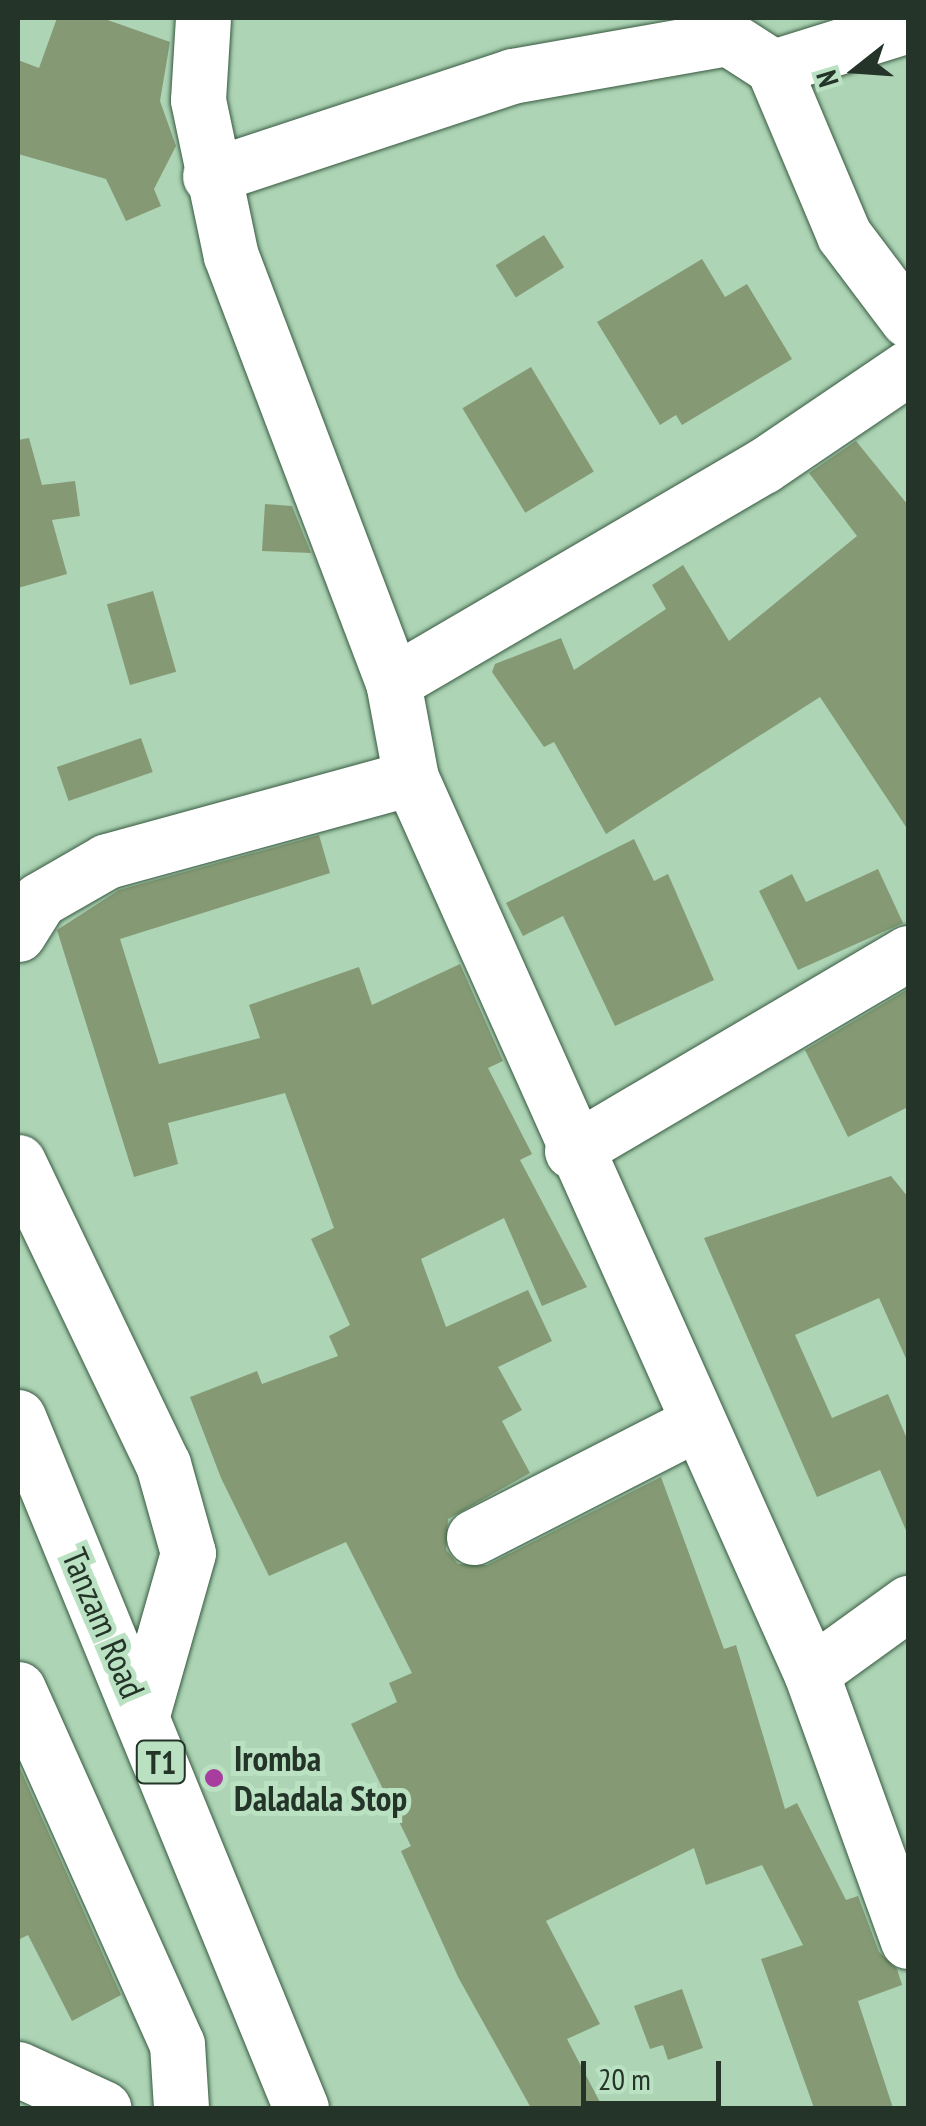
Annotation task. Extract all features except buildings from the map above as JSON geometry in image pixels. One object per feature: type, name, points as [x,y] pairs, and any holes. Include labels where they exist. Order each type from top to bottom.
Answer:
[{"type":"main road","points":[[203,18],[198,100],[210,176],[231,256],[394,682],[412,778],[572,1151],[811,1674],[908,1941]]},
{"type":"main road","points":[[773,67],[908,25]]},
{"type":"main road","points":[[210,176],[512,76],[728,38],[773,67],[844,236],[908,320]]},
{"type":"main road","points":[[394,682],[763,466],[908,368]]},
{"type":"main road","points":[[18,934],[38,900],[106,860],[412,778]]},
{"type":"main road","points":[[572,1151],[908,953]]},
{"type":"main road","points":[[18,1162],[163,1464],[188,1554],[142,1714]]},
{"type":"main road","name":"Tanzam Road","points":[[18,1416],[301,2108]]},
{"type":"main road","points":[[474,1537],[697,1424]]},
{"type":"main road","points":[[811,1674],[908,1603]]},
{"type":"main road","points":[[18,1689],[177,2044],[181,2108]]},
{"type":"main road","points":[[18,2068],[62,2099]]},
{"type":"place","name":"Iromba Daladala Stop","points":[[214,1778]]}]
